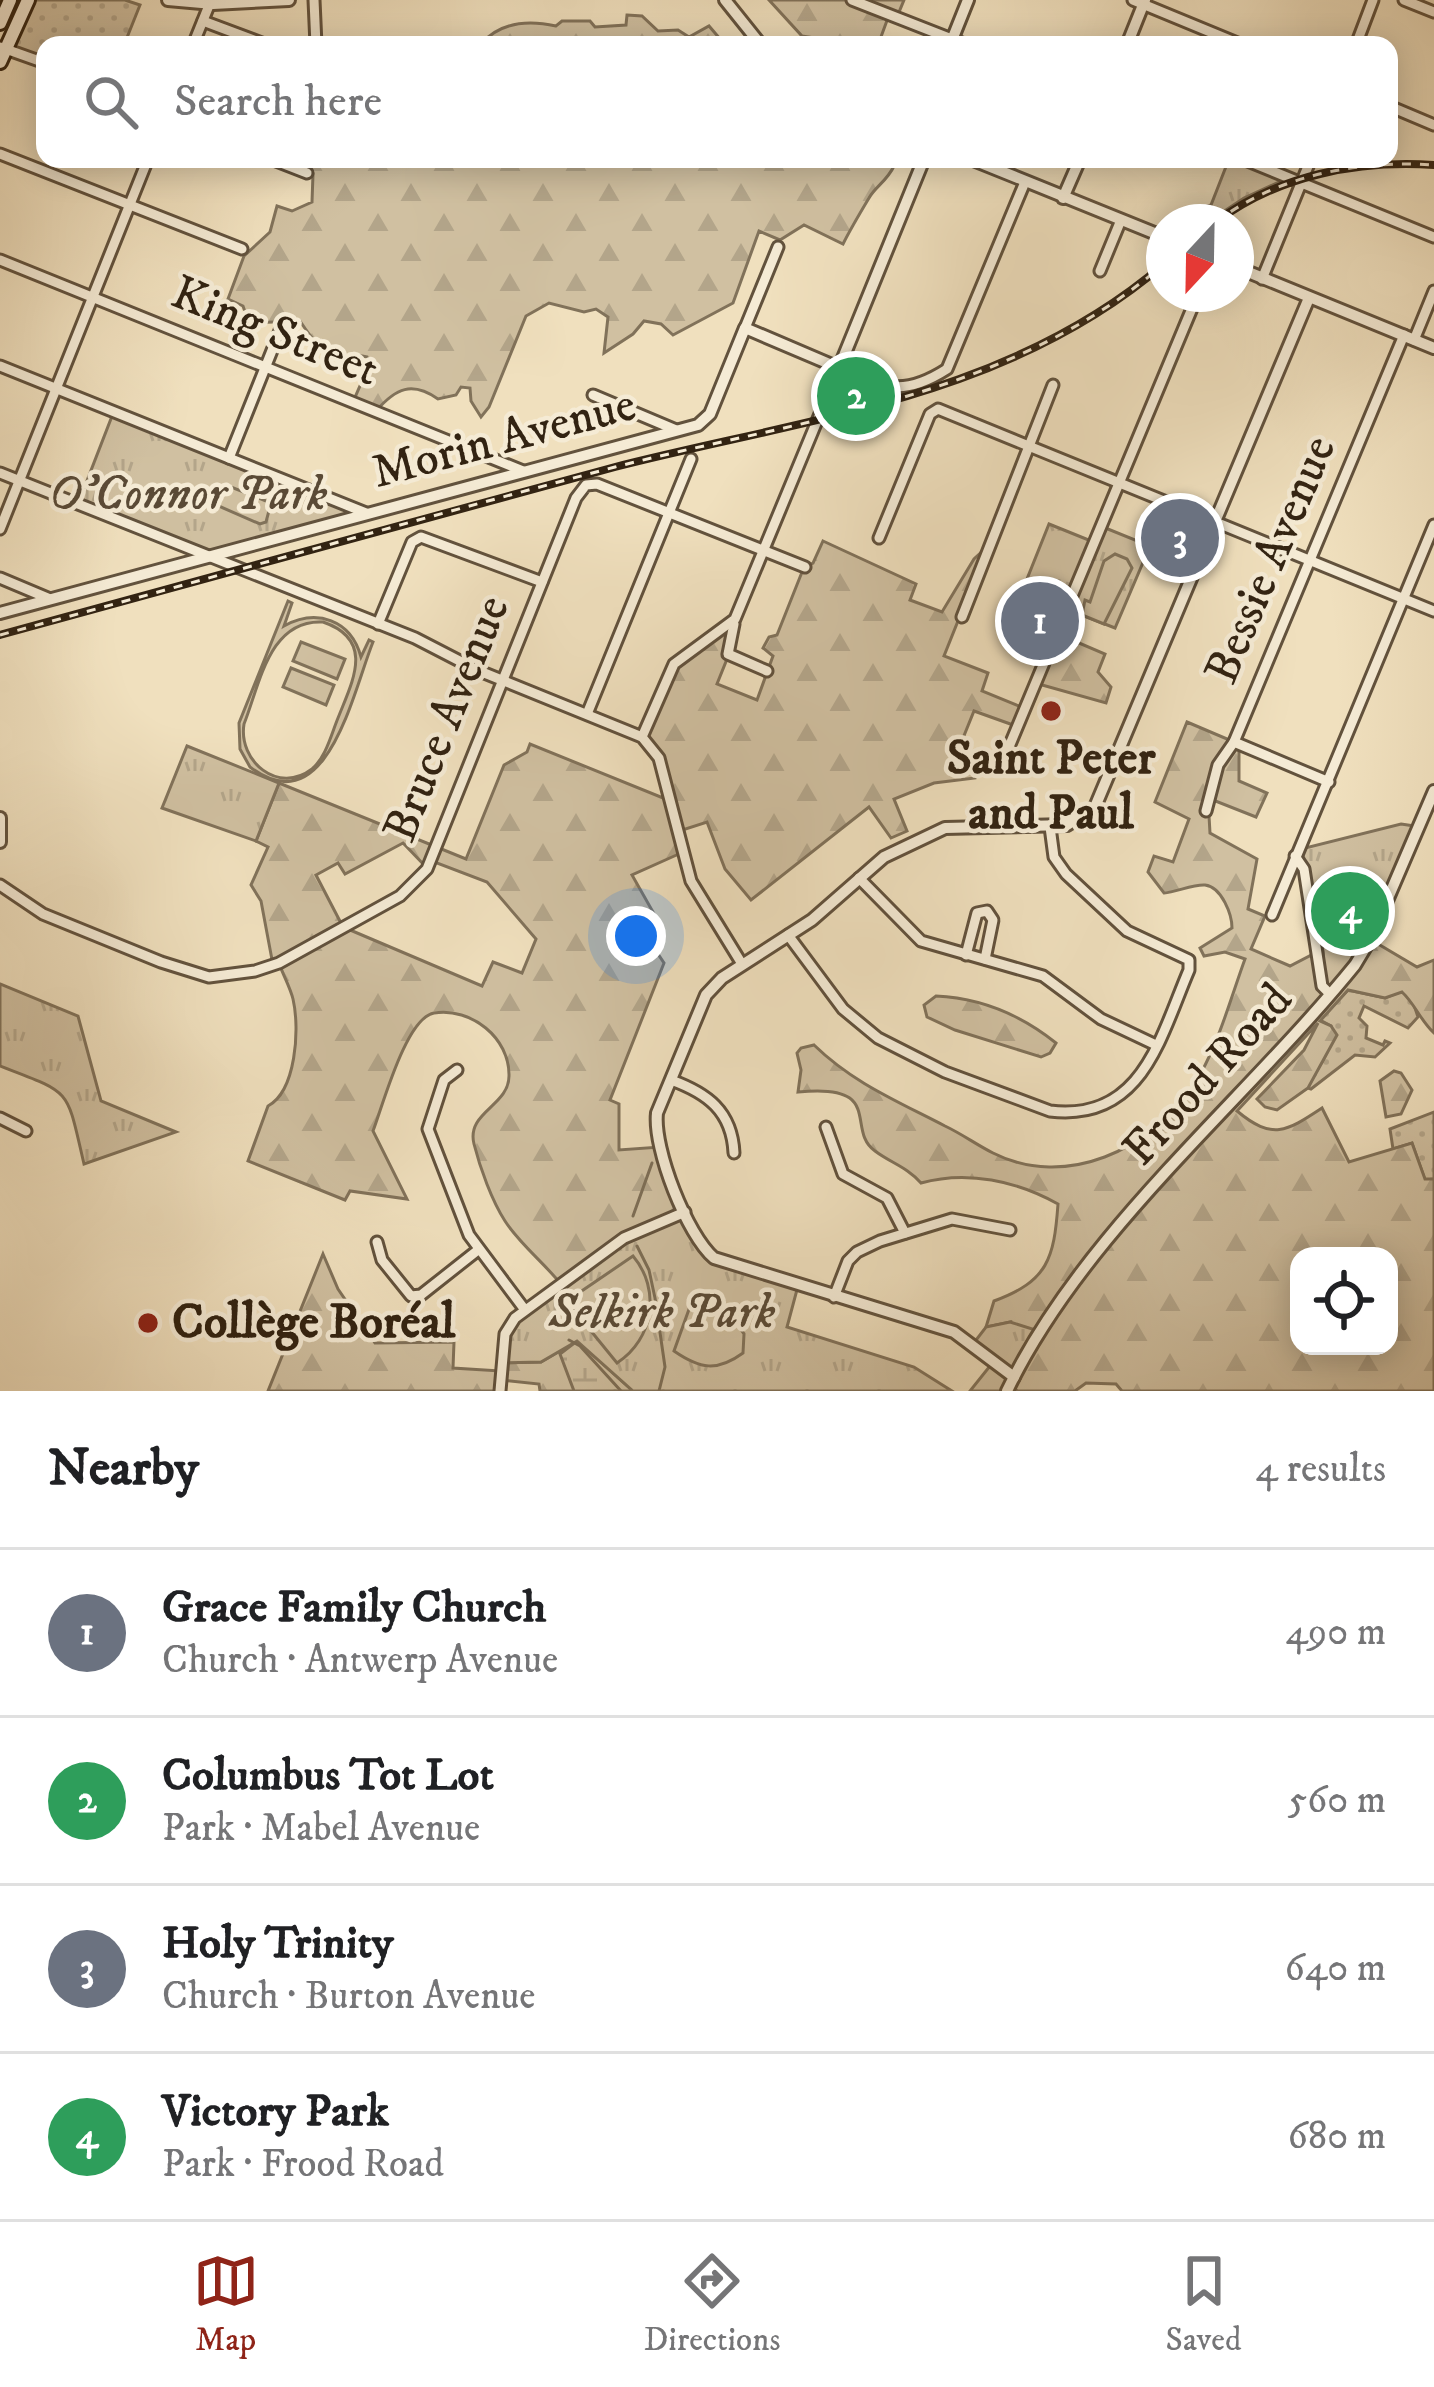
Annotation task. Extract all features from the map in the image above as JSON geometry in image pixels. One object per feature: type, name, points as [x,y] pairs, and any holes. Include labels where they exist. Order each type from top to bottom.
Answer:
[{"type":"main road","points":[[0,23],[10,0]]},
{"type":"main road","points":[[2,52],[28,0]]},
{"type":"street","points":[[168,0],[210,4],[289,0]]},
{"type":"street","points":[[314,0],[316,36]]},
{"type":"street","points":[[725,0],[754,36]]},
{"type":"street","points":[[852,0],[937,36]]},
{"type":"street","points":[[953,36],[968,0]]},
{"type":"street","points":[[1359,36],[1373,0]]},
{"type":"street","points":[[1404,0],[1434,12]]},
{"type":"street","points":[[1130,36],[1141,1],[1221,36]]},
{"type":"street","points":[[197,36],[210,4]]},
{"type":"street","points":[[203,21],[243,36]]},
{"type":"street","points":[[2,52],[36,61]]},
{"type":"street","points":[[1398,110],[1434,125]]},
{"type":"street","points":[[0,154],[242,249]]},
{"type":"street","points":[[0,529],[144,168]]},
{"type":"street","points":[[294,168],[307,173]]},
{"type":"street","points":[[767,671],[728,654],[735,619],[920,168]]},
{"type":"street","points":[[992,168],[1146,230]]},
{"type":"street","points":[[1064,198],[1076,168]]},
{"type":"street","points":[[1265,168],[1434,237]]},
{"type":"street","points":[[1262,279],[1307,168]]},
{"type":"street","points":[[745,328],[886,388],[933,377],[950,364],[1025,182]]},
{"type":"street","points":[[1100,271],[1120,220]]},
{"type":"street","name":"Morin Avenue","points":[[0,614],[707,419],[778,247]]},
{"type":"street","name":"King Street","points":[[0,260],[523,471]]},
{"type":"street","points":[[1254,275],[1434,348]]},
{"type":"street","name":"Bessie Avenue","points":[[1206,812],[1218,765],[1234,742],[1310,560],[1434,291]]},
{"type":"street","points":[[1014,1377],[954,1332],[714,1258],[698,1243],[685,1212],[656,1133],[657,1113],[706,995],[892,852],[960,824],[1050,826],[1078,821],[1101,797],[1309,298]]},
{"type":"street","points":[[1006,754],[1191,312]]},
{"type":"street","points":[[229,458],[283,323]]},
{"type":"street","points":[[0,366],[366,513]]},
{"type":"street","points":[[962,616],[1053,386]]},
{"type":"street","points":[[592,395],[678,430]]},
{"type":"street","points":[[879,538],[934,410],[944,410],[1434,611]]},
{"type":"street","points":[[587,715],[691,459]]},
{"type":"street","points":[[0,473],[378,624],[642,737],[658,758],[691,881],[742,964]]},
{"type":"street","name":"Bruce Avenue","points":[[0,885],[43,914],[190,973],[234,975],[279,963],[400,896],[431,860],[582,488],[597,484],[669,513]]},
{"type":"street","points":[[669,513],[805,567]]},
{"type":"street","points":[[1272,915],[1434,525]]},
{"type":"street","points":[[378,624],[415,539],[427,537],[542,582]]},
{"type":"street","points":[[0,578],[52,599]]},
{"type":"street","points":[[642,737],[674,664],[735,619]]},
{"type":"street","points":[[1234,742],[1328,782]]},
{"type":"street","name":"Frood Road","points":[[1007,1391],[1042,1325],[1121,1227],[1330,994],[1370,940],[1434,791]]},
{"type":"street","points":[[0,818],[0,842]]},
{"type":"street","points":[[788,935],[843,1009],[878,1038],[919,1060],[1040,1109],[1076,1113],[1108,1104],[1138,1080],[1189,970],[1189,960],[1127,931],[1066,874],[1054,857],[1050,826]]},
{"type":"street","points":[[1295,856],[1304,869],[1322,986],[1330,994]]},
{"type":"street","points":[[859,878],[912,935],[931,946],[1043,976],[1102,1019],[1156,1045]]},
{"type":"street","points":[[966,955],[977,913],[987,911],[993,920],[985,959]]},
{"type":"street","points":[[457,1070],[444,1080],[428,1129],[478,1250],[525,1310]]},
{"type":"street","points":[[671,1080],[714,1101],[732,1137],[734,1153]]},
{"type":"street","points":[[0,1118],[26,1131]]},
{"type":"street","points":[[826,1127],[843,1174],[887,1198],[905,1233]]},
{"type":"street","points":[[500,1391],[505,1334],[525,1310],[624,1238],[685,1212]]},
{"type":"street","points":[[834,1297],[853,1256],[905,1233],[952,1220],[1010,1231]]},
{"type":"street","points":[[377,1242],[382,1260],[411,1296],[421,1295],[478,1250]]},
{"type":"green space","points":[[35,0],[125,0],[140,5],[128,36],[36,36],[36,59],[12,48]]},
{"type":"green space","points":[[769,0],[904,0],[897,17],[889,15],[881,36],[802,36]]},
{"type":"green space","points":[[627,15],[642,16],[658,31],[678,30],[687,36],[491,36],[526,23],[626,25]]},
{"type":"green space","points":[[709,26],[718,36],[691,36]]},
{"type":"green space","points":[[311,168],[893,168],[843,244],[804,225],[780,240],[759,231],[733,303],[673,335],[661,324],[644,321],[604,353],[608,317],[596,309],[584,312],[549,303],[526,316],[481,417],[471,401],[470,388],[461,387],[456,395],[438,399],[420,390],[405,390],[376,411],[353,402],[369,365],[367,357],[331,353],[300,321],[249,323],[243,306],[228,299],[244,256],[270,232],[277,206],[292,211],[312,202]]},
{"type":"green space","points":[[1225,168],[1268,168],[1290,177],[1235,204],[1211,204]]},
{"type":"green space","points":[[839,369],[890,390],[880,401],[820,414]]},
{"type":"green space","name":"O'Connor Park","points":[[114,411],[366,513],[206,556],[78,504]]},
{"type":"green space","points":[[226,485],[271,503],[266,522],[260,524],[214,504],[219,487]]},
{"type":"green space","points":[[1049,524],[1096,543],[1103,527],[1150,546],[1115,628],[1069,610],[1071,603],[1025,584]]},
{"type":"green space","points":[[823,541],[916,584],[910,600],[942,612],[974,559],[988,546],[944,656],[988,673],[982,691],[1024,708],[1016,726],[974,711],[959,748],[975,756],[975,778],[934,783],[894,799],[907,831],[891,838],[869,807],[751,900],[725,869],[707,822],[676,832],[681,853],[632,875],[657,919],[642,930],[664,963],[610,1100],[619,1104],[619,1150],[660,1147],[685,1211],[560,1283],[505,1221],[474,1144],[476,1124],[507,1086],[503,1049],[486,1028],[448,1012],[424,1018],[414,1030],[373,1131],[407,1199],[350,1191],[345,1200],[248,1161],[268,1106],[285,1087],[296,1042],[293,999],[279,963],[273,965],[261,901],[251,885],[268,847],[256,841],[279,783],[466,859],[504,765],[527,752],[530,744],[668,800],[659,758],[642,737],[671,671],[736,619],[717,684],[757,700],[773,656],[763,648],[769,637],[777,635],[804,567],[813,563]],"holes":[[[403,843],[427,868],[432,861],[487,882],[536,939],[522,973],[493,962],[482,986],[343,927],[316,875],[338,863],[345,874]]]},
{"type":"green space","points":[[1115,554],[1127,559],[1132,568],[1104,624],[1082,615],[1104,561]]},
{"type":"green space","points":[[288,601],[292,603],[284,626],[309,618],[331,621],[349,634],[361,657],[369,640],[373,642],[333,745],[317,766],[299,779],[277,781],[250,767],[240,749],[239,723]],"holes":[[[323,622],[350,640],[356,663],[328,745],[312,769],[299,776],[274,776],[254,761],[244,738],[244,724],[269,657],[278,642],[305,624]]]},
{"type":"green space","points":[[1058,634],[1105,654],[1098,672],[1111,687],[1106,703],[1035,683]]},
{"type":"green space","points":[[301,642],[345,659],[337,679],[293,661]]},
{"type":"green space","points":[[291,668],[334,685],[326,705],[283,687]]},
{"type":"green space","points":[[1187,722],[1239,744],[1239,781],[1267,793],[1256,817],[1208,798],[1210,833],[1257,859],[1248,909],[1265,916],[1251,949],[1290,966],[1323,949],[1324,972],[1373,941],[1417,967],[1434,960],[1434,1033],[1402,992],[1385,998],[1348,990],[1320,1021],[1337,1035],[1308,1088],[1277,1110],[1257,1099],[1304,1050],[1318,1023],[1237,1111],[1261,1126],[1280,1129],[1322,1108],[1349,1162],[1412,1143],[1425,1179],[1434,1179],[1434,1391],[1122,1391],[1116,1384],[1086,1383],[1075,1391],[1010,1387],[1008,1391],[970,1391],[994,1361],[1010,1322],[986,1327],[994,1301],[1026,1285],[1045,1266],[1058,1204],[991,1180],[921,1183],[867,1142],[853,1101],[825,1091],[798,1092],[797,1053],[814,1045],[860,1081],[993,1153],[1021,1163],[1077,1165],[1131,1145],[1175,1108],[1202,1072],[1245,959],[1225,952],[1204,956],[1200,948],[1232,928],[1228,909],[1216,891],[1201,885],[1164,893],[1148,872],[1154,856],[1173,862],[1189,819],[1155,802]]},
{"type":"green space","points":[[187,746],[279,783],[256,841],[162,808]]},
{"type":"green space","points":[[1401,824],[1421,827],[1388,907],[1331,997],[1301,849]]},
{"type":"green space","points":[[0,984],[78,1016],[101,1101],[176,1132],[84,1164],[74,1120],[63,1097],[41,1082],[0,1066]]},
{"type":"green space","points":[[1348,990],[1385,998],[1402,991],[1413,1002],[1418,1017],[1408,1028],[1364,1006],[1359,1018],[1367,1026],[1366,1038],[1390,1043],[1375,1057],[1355,1055],[1308,1088],[1329,1045],[1331,1026],[1320,1020]]},
{"type":"green space","points":[[936,996],[1000,1010],[1056,1043],[1041,1057],[955,1030],[927,1017],[924,1005]]},
{"type":"green space","points":[[1394,1071],[1401,1073],[1412,1090],[1401,1114],[1386,1117],[1380,1081]]},
{"type":"green space","points":[[1434,1112],[1434,1179],[1425,1180],[1412,1143],[1393,1149],[1390,1129]]},
{"type":"green space","name":"Selkirk Park","points":[[685,1211],[705,1250],[798,1286],[787,1327],[914,1367],[952,1391],[633,1391],[577,1341],[541,1362],[502,1363],[509,1323],[591,1260]]},
{"type":"green space","points":[[323,1254],[338,1289],[375,1343],[454,1342],[453,1368],[500,1371],[502,1363],[541,1362],[577,1341],[633,1391],[540,1391],[539,1384],[501,1380],[500,1391],[268,1391]]},
{"type":"green space","points":[[633,1256],[648,1283],[649,1313],[639,1341],[617,1363],[569,1304]]},
{"type":"green space","points":[[692,1301],[724,1306],[744,1334],[743,1353],[708,1366],[674,1351]]},
{"type":"green space","points":[[1010,1322],[1042,1332],[1015,1377],[973,1344],[986,1327]]},
{"type":"green space","points":[[577,1341],[633,1391],[574,1391],[560,1354]]},
{"type":"waterway","points":[[633,1216],[652,1163]]},
{"type":"waterway","points":[[637,1246],[655,1298],[665,1367],[659,1391]]},
{"type":"waterway","points":[[569,1340],[621,1391]]},
{"type":"railway","points":[[1398,164],[1434,165]]},
{"type":"railway","points":[[1244,204],[1292,182],[1348,168]]},
{"type":"railway","points":[[0,635],[615,467],[903,397],[1039,345],[1103,309],[1146,277]]},
{"type":"place","name":"Columbus Tot Lot","points":[[856,396]]},
{"type":"place","name":"Holy Trinity","points":[[1180,538]]},
{"type":"place","name":"Grace Family Church","points":[[1040,621]]},
{"type":"place","name":"Saint Peter and Paul","points":[[1051,711]]},
{"type":"place","name":"Victory Park","points":[[1350,911]]},
{"type":"place","name":"Collège Boréal","points":[[148,1323]]}]
